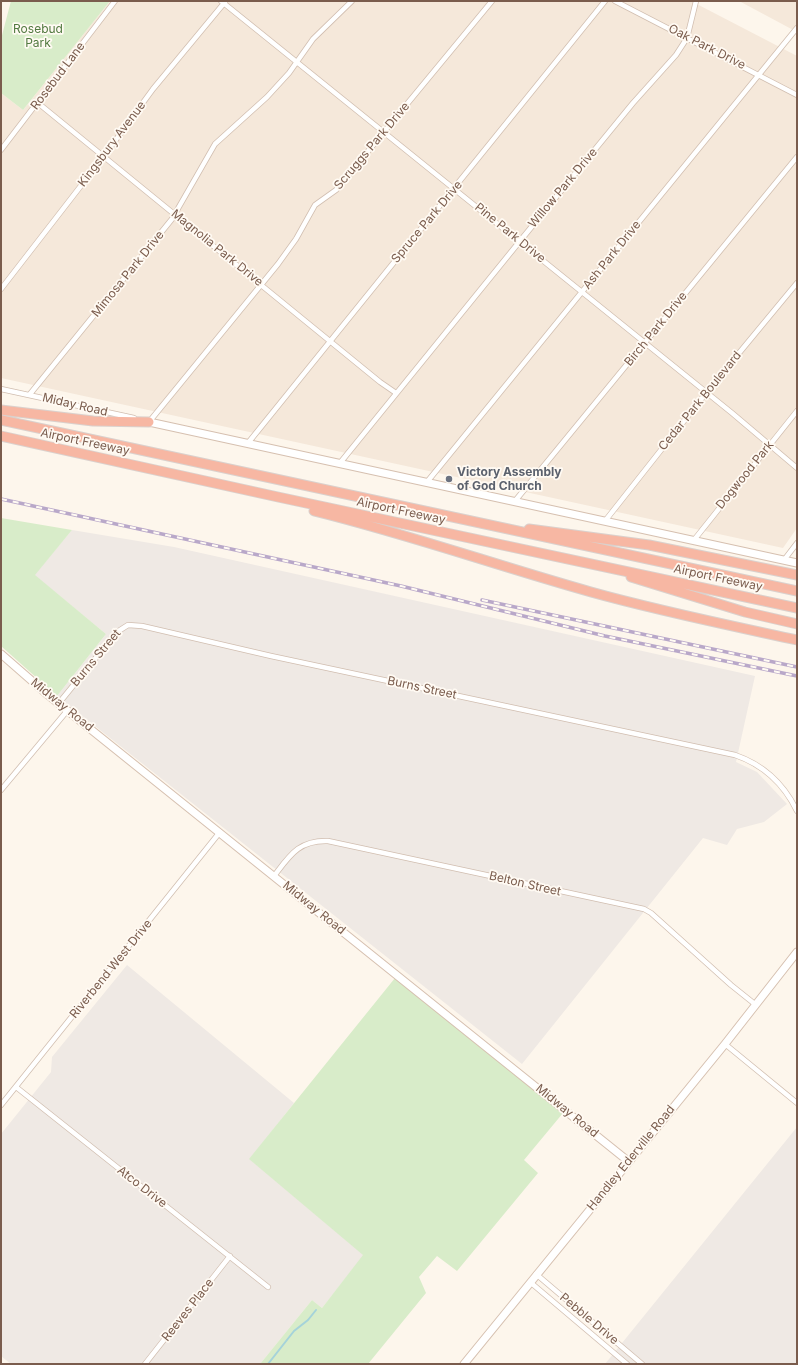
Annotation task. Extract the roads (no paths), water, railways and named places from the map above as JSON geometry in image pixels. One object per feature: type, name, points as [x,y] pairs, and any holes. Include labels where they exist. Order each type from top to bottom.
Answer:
[{"type":"highway","points":[[1,410],[93,421],[149,422]]},
{"type":"highway","name":"Airport Freeway","points":[[1,420],[797,591]]},
{"type":"highway","name":"Airport Freeway","points":[[1,436],[797,608]]},
{"type":"highway","points":[[278,497],[298,507],[372,525],[590,592],[685,617],[797,640]]},
{"type":"highway","points":[[506,528],[541,529],[609,539],[797,575]]},
{"type":"highway","points":[[574,560],[746,612],[797,624]]},
{"type":"main road","points":[[149,422],[797,563]]},
{"type":"main road","name":"Midway Road","points":[[1,654],[67,711],[220,832],[628,1161]]},
{"type":"main road","name":"Handley Ederville Road","points":[[464,1364],[628,1161],[725,1044],[797,952]]},
{"type":"street","name":"Rosebud Lane","points":[[1,150],[115,1]]},
{"type":"street","name":"Mimosa Park Drive","points":[[30,394],[175,214],[215,144],[268,97],[289,74],[313,39],[352,1]]},
{"type":"street","name":"Scruggs Park Drive","points":[[149,422],[296,239],[315,205],[336,190],[492,1]]},
{"type":"street","name":"Spruce Park Drive","points":[[248,443],[605,1]]},
{"type":"street","name":"Oak Park Drive","points":[[615,1],[759,74],[797,95]]},
{"type":"street","name":"Willow Park Drive","points":[[340,463],[633,103],[676,55],[688,38],[696,1]]},
{"type":"street","name":"Pine Park Drive","points":[[224,2],[385,131],[797,468]]},
{"type":"street","name":"Kingsbury Avenue","points":[[1,289],[104,156],[153,89],[224,2]]},
{"type":"street","name":"Ash Park Drive","points":[[427,482],[797,28]]},
{"type":"street","name":"Magnolia Park Drive","points":[[38,103],[380,382],[396,393]]},
{"type":"street","name":"Birch Park Drive","points":[[514,501],[797,157]]},
{"type":"street","name":"Cedar Park Boulevard","points":[[605,521],[706,393],[797,283]]},
{"type":"street","name":"Miday Road","points":[[1,389],[30,394],[149,422]]},
{"type":"street","name":"Dogwood Park","points":[[694,540],[797,411]]},
{"type":"street","points":[[784,560],[797,543]]},
{"type":"street","name":"Burns Street","points":[[59,703],[117,632],[128,625],[142,626],[271,656],[735,755],[745,758],[773,776],[791,798],[797,812]]},
{"type":"street","points":[[1,790],[67,711]]},
{"type":"street","name":"Riverbend West Drive","points":[[1,1105],[220,832]]},
{"type":"street","name":"Belton Street","points":[[274,876],[297,849],[311,842],[328,841],[644,909],[651,913],[731,985],[756,1005]]},
{"type":"street","points":[[725,1044],[797,1103]]},
{"type":"street","name":"Atco Drive","points":[[16,1087],[268,1287]]},
{"type":"street","name":"Reeves Place","points":[[145,1364],[230,1256]]},
{"type":"street","name":"Pebble Drive","points":[[536,1274],[642,1364]]},
{"type":"street","name":"Pebble Drive","points":[[530,1282],[627,1364]]},
{"type":"street","points":[[559,1306],[565,1299]]},
{"type":"street","points":[[584,1327],[590,1320]]},
{"type":"waterway","points":[[268,1364],[294,1331],[308,1320],[316,1310]]},
{"type":"railway","points":[[1,499],[401,586],[605,636],[797,676]]},
{"type":"railway","points":[[482,600],[797,667]]},
{"type":"place","name":"Victory Assembly of God Church","points":[[449,479]]},
{"type":"park label","name":"Rosebud Park","points":[[38,36]]}]
